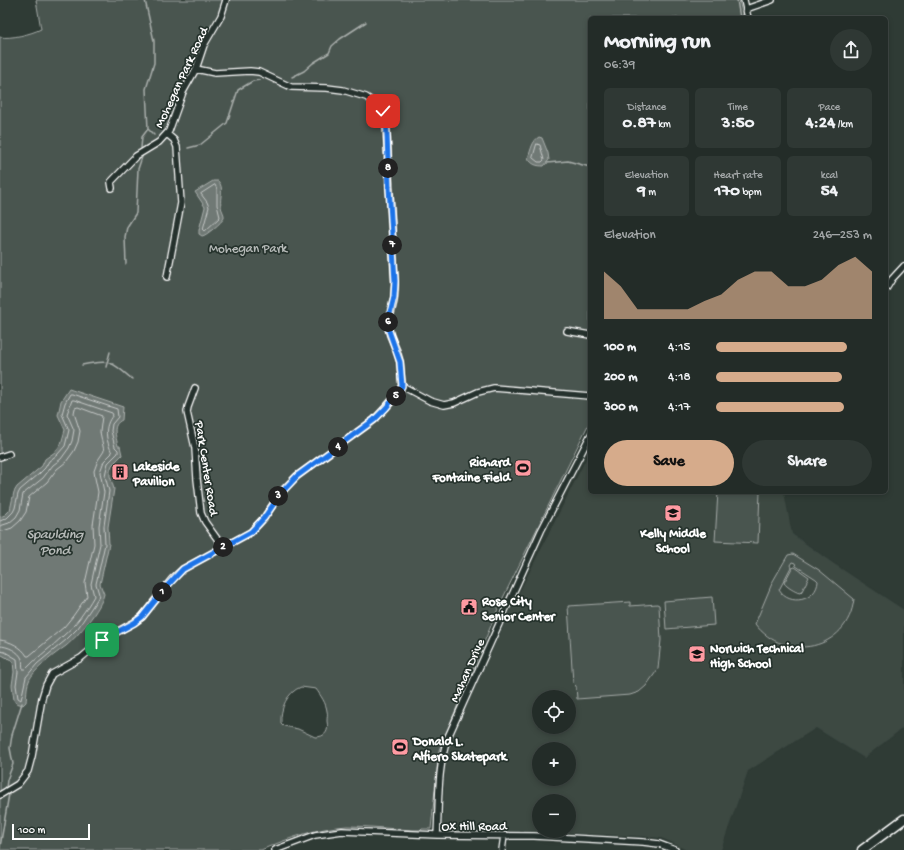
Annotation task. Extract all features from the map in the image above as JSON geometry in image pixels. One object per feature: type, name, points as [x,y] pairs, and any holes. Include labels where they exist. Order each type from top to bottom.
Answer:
[{"type":"main road","points":[[862,850],[904,819]]},
{"type":"street","name":"Mohegan Park Road","points":[[112,188],[111,182],[134,158],[157,143],[167,134],[171,127],[183,92],[196,69],[204,45],[221,16],[226,0]]},
{"type":"street","points":[[744,0],[748,16]]},
{"type":"street","points":[[746,9],[772,0]]},
{"type":"street","points":[[0,794],[18,784],[28,771],[31,763],[42,698],[46,685],[52,674],[81,658],[102,640],[139,619],[180,571],[195,561],[244,536],[257,527],[267,515],[277,497],[289,484],[305,470],[374,420],[397,395],[402,386],[400,362],[388,328],[394,297],[395,281],[387,128],[385,116],[381,108],[370,98],[356,93],[332,88],[291,87],[259,72],[250,71],[215,73],[196,69]]},
{"type":"street","points":[[167,134],[174,140],[177,147],[182,198],[167,277]]},
{"type":"street","points":[[888,286],[894,276],[904,266]]},
{"type":"street","points":[[567,331],[588,335]]},
{"type":"street","points":[[402,386],[430,401],[444,405],[454,403],[483,390],[497,388],[588,396]]},
{"type":"street","name":"Park Center Road","points":[[195,388],[187,411],[195,448],[200,510],[205,522],[223,547]]},
{"type":"street","name":"Mahan Drive","points":[[438,836],[442,762],[448,737],[541,531],[588,440]]},
{"type":"street","points":[[0,457],[9,454]]},
{"type":"street","name":"Ox Hill Road","points":[[275,850],[315,835],[335,831],[368,831],[438,836],[504,836],[643,842],[658,844],[675,850]]},
{"type":"street","points":[[502,850],[504,836]]},
{"type":"shaded area","name":"Norwich Technical High School","points":[[588,455],[588,494],[784,494],[792,534],[834,564],[904,610],[904,727],[864,758],[816,728],[748,771],[721,850],[686,850],[661,838],[576,834],[576,794],[532,794],[532,833],[451,834],[446,832],[442,826],[445,762],[448,747],[514,603]]},
{"type":"green space","name":"Mohegan Park","points":[[36,0],[739,0],[743,16],[588,16],[588,425],[500,604],[439,750],[431,829],[413,830],[355,826],[336,827],[303,834],[261,850],[0,850],[0,37],[21,36],[41,29]],"holes":[[[301,687],[316,689],[323,700],[327,713],[328,728],[324,735],[315,737],[298,729],[284,726],[281,723],[285,702],[296,689]]]},
{"type":"green space","points":[[718,494],[760,494],[758,543],[715,541]]},
{"type":"green space","points":[[793,554],[819,570],[854,599],[849,617],[840,630],[828,640],[814,646],[798,647],[782,644],[768,636],[755,624],[773,581],[788,555]],"holes":[[[792,562],[795,563],[796,566],[818,581],[813,593],[808,597],[795,600],[789,599],[779,590],[791,567],[790,565]]]},
{"type":"green space","points":[[795,567],[809,577],[800,593],[791,589],[784,583],[792,568]]},
{"type":"green space","points":[[712,597],[714,625],[666,629],[664,601]]},
{"type":"green space","points":[[630,602],[630,606],[659,605],[661,640],[658,669],[646,686],[639,692],[630,695],[577,699],[576,686],[573,683],[568,606]]},
{"type":"water","points":[[539,137],[542,138],[548,153],[549,160],[544,166],[535,165],[528,158],[533,143]]},
{"type":"water","points":[[213,181],[218,181],[221,187],[221,208],[224,218],[207,234],[202,236],[199,234],[199,230],[205,207],[195,192]]},
{"type":"water","name":"Spaulding Pond","points":[[69,389],[123,407],[122,420],[116,425],[115,428],[115,435],[122,455],[112,465],[110,471],[114,489],[108,527],[109,544],[100,584],[104,594],[94,614],[77,636],[51,657],[31,677],[27,686],[26,702],[23,705],[16,703],[14,700],[12,685],[14,672],[13,661],[0,654],[0,517],[5,515],[10,510],[14,492],[17,487],[42,466],[45,459],[55,452],[61,444],[65,430],[58,415],[61,401]]},
{"type":"waterway","points":[[141,148],[142,137],[148,129],[146,89],[154,63],[154,41],[145,0]]},
{"type":"waterway","points":[[737,0],[740,16]]},
{"type":"waterway","points":[[292,77],[304,71],[313,63],[329,53],[332,46],[340,39],[366,22]]},
{"type":"waterway","points":[[188,148],[200,145],[227,123],[238,90],[253,81],[260,80]]},
{"type":"waterway","points":[[148,129],[154,135]]},
{"type":"waterway","points":[[126,264],[125,237],[127,227],[136,213],[138,169],[143,154]]},
{"type":"waterway","points":[[547,163],[568,161],[588,166]]},
{"type":"waterway","points":[[106,367],[110,352]]},
{"type":"waterway","points":[[82,365],[99,362],[110,363],[119,368],[132,379]]},
{"type":"waterway","points":[[6,788],[7,780],[13,764],[10,748],[12,735],[22,703]]},
{"type":"waterway","points":[[0,847],[9,794]]},
{"type":"place","name":"Richard Fontaine Field","points":[[523,468]]},
{"type":"place","name":"Lakeside Pavilion","points":[[120,472]]},
{"type":"place","name":"Kelly Middle School","points":[[673,513]]},
{"type":"place","name":"Rose City Senior Center","points":[[469,607]]},
{"type":"place","name":"Norwich Technical High School","points":[[697,654]]},
{"type":"place","name":"Donald L. Alfiero Skatepark","points":[[400,747]]},
{"type":"route","points":[[102,640],[134,623],[142,617],[177,574],[183,569],[195,561],[244,536],[257,527],[282,492],[297,476],[374,420],[381,414],[399,392],[402,386],[400,362],[388,328],[395,291],[395,281],[386,120],[383,111]]}]
